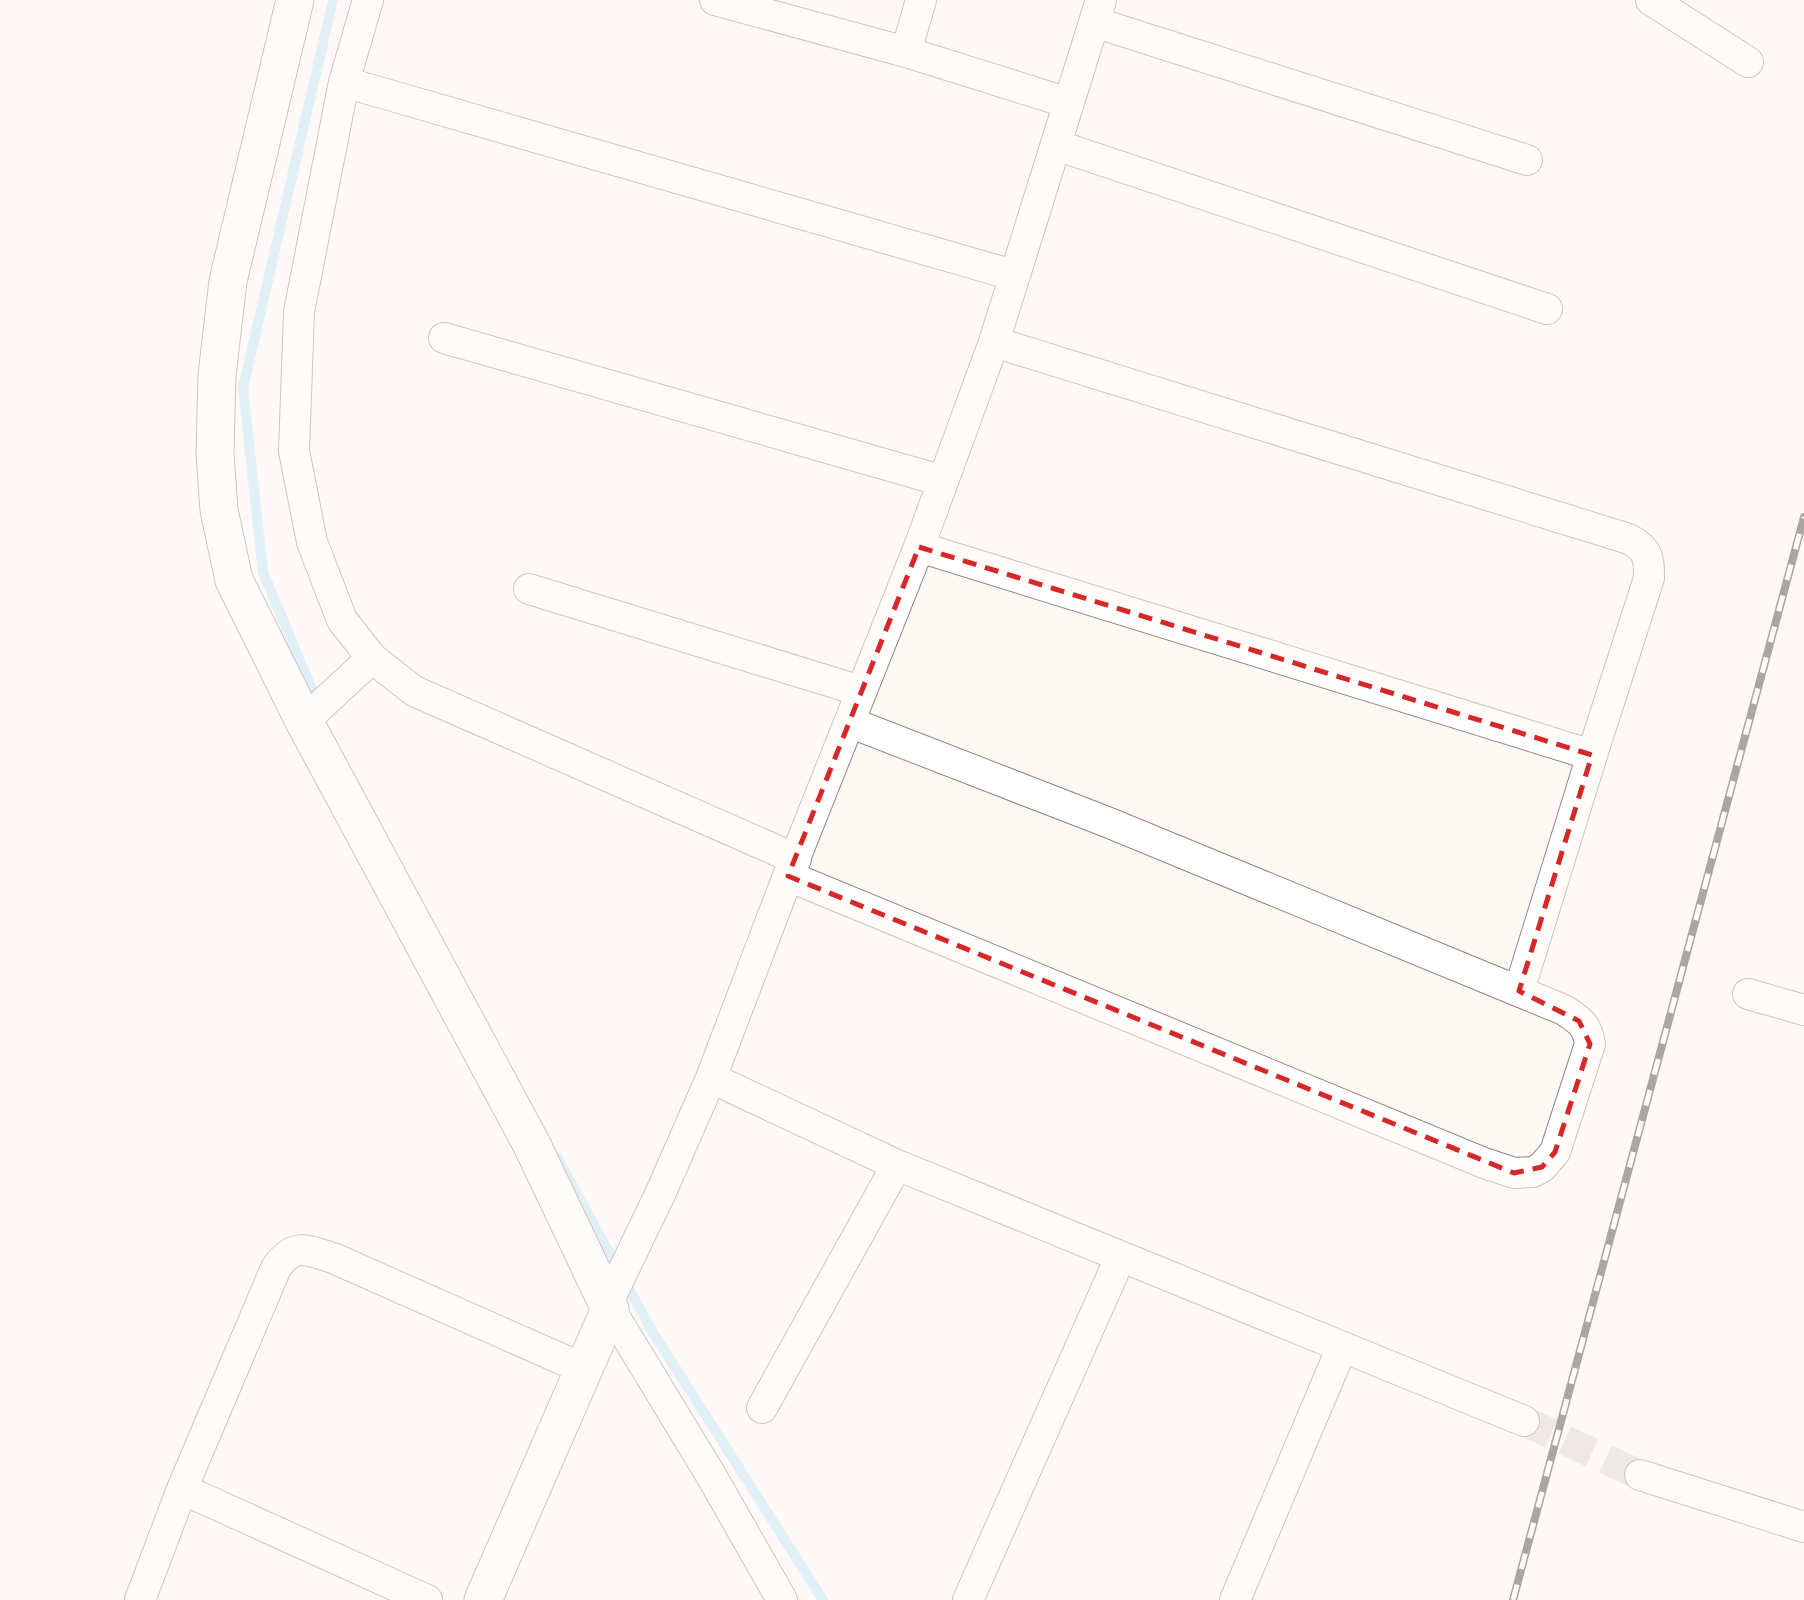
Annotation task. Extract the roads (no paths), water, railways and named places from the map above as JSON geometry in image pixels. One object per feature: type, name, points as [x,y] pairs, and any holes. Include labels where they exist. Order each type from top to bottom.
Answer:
[{"type":"street","points":[[295,0],[228,281],[217,376],[215,453],[219,510],[234,580],[313,713],[611,1301],[782,1600]]},
{"type":"street","points":[[368,0],[344,82],[299,312],[294,451],[312,541],[342,620],[372,658],[415,691],[792,867],[1471,1158],[1514,1173],[1533,1172],[1542,1167],[1555,1152],[1590,1044],[1588,1031],[1580,1021],[1564,1010],[1107,822],[849,722]]},
{"type":"street","points":[[715,0],[906,52],[1069,103]]},
{"type":"street","points":[[906,52],[921,0]]},
{"type":"street","points":[[1651,0],[1748,62]]},
{"type":"street","points":[[483,1600],[611,1301],[711,1078],[860,691],[919,547],[994,342],[1097,11],[1527,160]]},
{"type":"street","points":[[344,82],[1013,275]]},
{"type":"street","points":[[1056,145],[1547,309]]},
{"type":"street","points":[[444,338],[943,481]]},
{"type":"street","points":[[994,342],[1629,539],[1642,547],[1649,559],[1649,578],[1519,991]]},
{"type":"street","points":[[919,547],[1592,755]]},
{"type":"street","points":[[529,589],[860,691]]},
{"type":"street","points":[[313,713],[372,658]]},
{"type":"street","points":[[1748,994],[1804,1010]]},
{"type":"street","points":[[711,1078],[897,1165],[1524,1421]]},
{"type":"street","points":[[762,1408],[897,1165]]},
{"type":"street","points":[[139,1600],[182,1489],[276,1268],[284,1256],[293,1250],[303,1249],[333,1258],[584,1369]]},
{"type":"street","points":[[968,1600],[1120,1258]]},
{"type":"street","points":[[1235,1600],[1342,1347]]},
{"type":"street","points":[[1640,1475],[1804,1527]]},
{"type":"street","points":[[182,1489],[427,1600]]},
{"type":"waterway","points":[[318,704],[263,572],[243,388],[333,0]]},
{"type":"waterway","points":[[557,1157],[652,1331],[823,1600]]},
{"type":"tunnel","points":[[1524,1421],[1640,1475]]},
{"type":"railway","points":[[1513,1600],[1804,517]]}]
